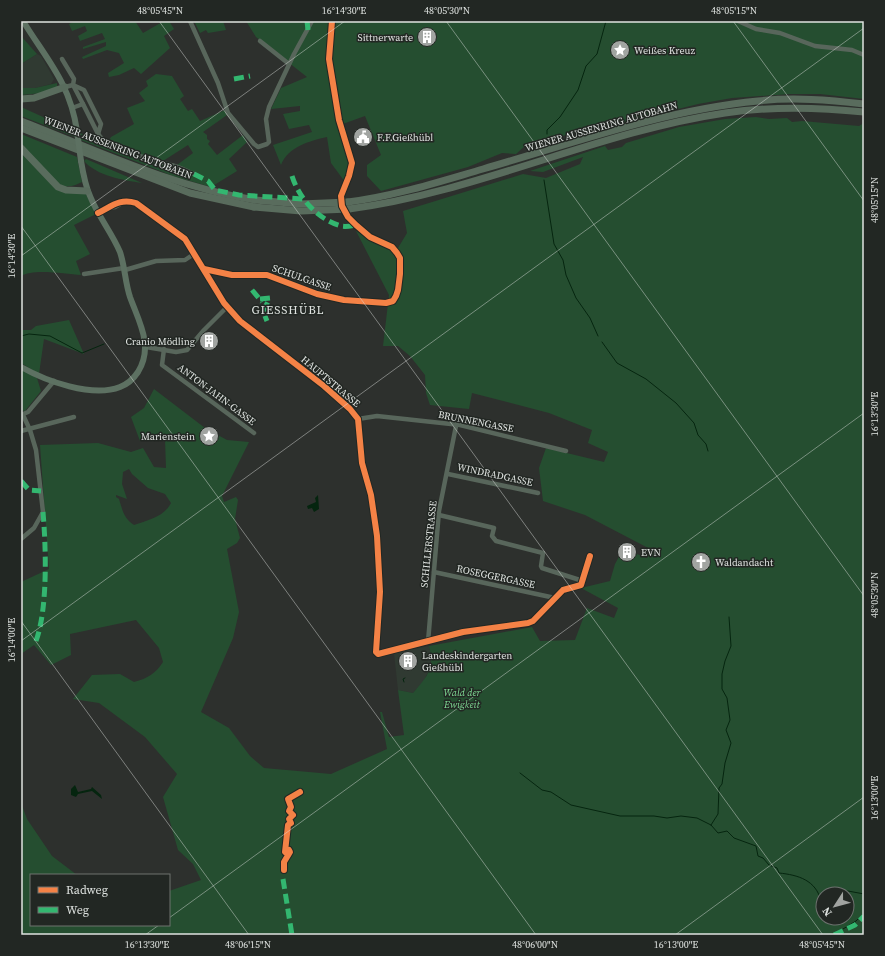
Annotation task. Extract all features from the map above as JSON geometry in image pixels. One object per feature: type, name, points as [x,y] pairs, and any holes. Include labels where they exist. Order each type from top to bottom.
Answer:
[{"type":"highway","points":[[21,99],[34,98],[65,87]]},
{"type":"highway","name":"WIENER AUSSENRING AUTOBAHN","points":[[349,206],[637,125],[723,105],[790,99],[831,100],[864,104]]},
{"type":"highway","name":"WIENER AUSSENRING AUTOBAHN","points":[[349,206],[415,197],[605,142],[690,120],[724,113],[790,108],[829,108],[864,112]]},
{"type":"highway","name":"WIENER AUSSENRING AUTOBAHN","points":[[21,121],[160,176],[254,204]]},
{"type":"highway","name":"WIENER AUSSENRING AUTOBAHN","points":[[21,128],[184,191],[224,202],[254,204]]},
{"type":"highway","points":[[21,148],[55,184],[66,190],[78,189],[87,191]]},
{"type":"highway","points":[[78,189],[85,183]]},
{"type":"highway","points":[[254,204],[349,206]]},
{"type":"main road","points":[[21,367],[54,381],[99,390],[122,386],[134,377],[142,364],[146,347],[144,334],[130,295],[125,269],[116,244],[87,191],[77,131],[72,108],[65,87],[24,21]]},
{"type":"street","points":[[190,21],[218,83],[228,113],[258,147],[269,142],[266,119],[269,108],[289,64],[312,21]]},
{"type":"street","name":"SCHULGASSE","points":[[204,269],[232,275],[267,275],[317,294],[344,300],[386,303],[393,300],[398,290],[400,258],[392,247],[370,237],[361,229],[348,217],[342,206],[341,196],[349,176],[352,163],[339,120],[329,59],[332,21]]},
{"type":"street","points":[[738,21],[756,29],[780,34],[815,46],[852,50],[864,55]]},
{"type":"street","points":[[260,41],[289,64]]},
{"type":"street","points":[[62,59],[74,79],[73,85],[102,141],[136,156],[172,165],[194,174]]},
{"type":"street","points":[[65,87],[73,85],[84,90],[101,124],[98,134]]},
{"type":"street","points":[[72,108],[83,104]]},
{"type":"street","name":"HAUPTSTRASSE","points":[[98,212],[107,208],[115,207],[124,202],[136,203],[179,234],[204,269],[227,307],[247,328],[324,386],[350,409],[358,419],[362,463],[371,495],[377,536],[380,592],[376,652],[379,655],[428,642]]},
{"type":"street","points":[[84,274],[125,269],[156,261],[185,260],[194,254]]},
{"type":"street","points":[[146,347],[176,352],[187,350],[227,307]]},
{"type":"street","name":"ANTON-JAHN-GASSE","points":[[164,349],[162,364],[254,433]]},
{"type":"street","points":[[21,540],[34,528],[43,512],[36,450],[30,430],[22,415],[28,412],[54,381]]},
{"type":"street","name":"BRUNNENGASSE","points":[[358,419],[377,416],[456,426],[517,438],[566,451]]},
{"type":"street","points":[[21,432],[74,417]]},
{"type":"street","name":"SCHILLERSTRASSE","points":[[428,642],[439,515],[456,426]]},
{"type":"street","name":"WINDRADGASSE","points":[[448,474],[538,493]]},
{"type":"street","points":[[439,515],[494,528],[492,536],[496,541],[543,553],[542,568],[583,580]]},
{"type":"street","points":[[428,642],[463,632],[533,621],[563,590],[581,585],[590,556]]},
{"type":"street","name":"ROSEGGERGASSE","points":[[434,572],[555,598]]},
{"type":"shaded area","points":[[37,54],[41,56],[54,79],[51,84],[35,88],[21,88],[21,64]]},
{"type":"shaded area","points":[[318,495],[319,509],[314,512],[312,508],[308,509],[307,506],[316,502],[315,498]]},
{"type":"shaded area","points":[[429,646],[433,661],[424,681],[413,693],[398,690],[394,653]]},
{"type":"shaded area","points":[[75,785],[78,792],[91,789],[92,787],[101,795],[102,799],[92,791],[78,794],[76,797],[71,795],[71,789]]},
{"type":"green space","points":[[75,21],[135,21],[143,33],[164,21],[169,21],[174,29],[164,36],[170,48],[141,74],[134,68],[119,75],[109,77],[108,73],[124,63],[119,53],[107,50],[83,59],[82,57],[106,46],[106,42],[83,49],[83,47],[105,39],[102,33],[80,41],[78,36],[87,31],[85,26],[72,31],[69,24]]},
{"type":"green space","points":[[194,21],[223,21],[226,30],[208,33],[206,30],[200,33]]},
{"type":"green space","points":[[246,21],[864,21],[864,99],[820,94],[791,94],[732,98],[698,104],[626,122],[585,130],[525,146],[516,154],[502,153],[468,167],[381,191],[367,176],[367,165],[381,155],[365,116],[340,125],[350,164],[345,182],[331,163],[327,137],[306,143],[294,149],[284,159],[281,165],[273,145],[312,132],[309,125],[289,129],[283,114],[300,111],[300,106],[271,109],[281,88],[307,77],[256,37]]},
{"type":"green space","points":[[21,36],[37,54],[21,64]]},
{"type":"green space","points":[[156,74],[172,76],[184,96],[180,99],[188,111],[192,109],[200,121],[225,110],[227,115],[203,132],[207,135],[207,139],[210,141],[208,144],[217,155],[243,135],[247,142],[229,159],[237,171],[211,187],[173,176],[81,140],[80,133],[107,144],[111,137],[134,124],[127,108],[145,101],[139,93],[148,86],[146,81]],"holes":[[[188,145],[193,153],[177,165],[188,173],[169,167],[163,161]]]},
{"type":"green space","points":[[57,83],[57,87],[42,93],[21,95],[21,88],[35,88]]},
{"type":"green space","points":[[21,107],[74,131],[75,137],[21,116]]},
{"type":"green space","name":"Wald der Ewigkeit","points":[[756,117],[769,119],[787,118],[792,122],[802,121],[859,126],[864,123],[864,935],[21,935],[21,803],[27,819],[52,856],[76,874],[30,874],[30,926],[170,926],[170,891],[201,880],[193,864],[178,850],[163,797],[177,774],[145,737],[99,703],[73,699],[92,675],[120,674],[134,682],[151,675],[163,662],[159,648],[136,620],[70,634],[71,655],[51,665],[34,645],[21,654],[21,582],[49,569],[40,445],[98,443],[131,452],[143,448],[154,467],[166,468],[165,439],[140,441],[131,417],[144,408],[154,389],[205,428],[227,440],[249,442],[222,496],[224,502],[236,497],[238,500],[235,519],[240,538],[237,543],[227,549],[239,612],[233,638],[201,712],[229,728],[250,756],[264,768],[331,774],[387,749],[380,712],[382,712],[389,737],[404,735],[398,690],[413,693],[423,682],[431,666],[429,646],[532,627],[540,641],[575,640],[587,608],[614,618],[618,608],[581,588],[610,581],[615,564],[621,553],[634,558],[637,554],[647,558],[652,550],[585,515],[543,501],[539,468],[546,448],[604,462],[608,452],[588,443],[592,430],[549,413],[472,393],[469,409],[430,405],[426,393],[425,375],[410,356],[398,346],[383,346],[389,295],[356,231],[391,250],[398,248],[407,233],[403,211],[523,174],[546,178],[580,164],[583,157],[543,172],[530,171],[605,146],[608,150],[622,147],[626,143],[679,127],[725,119]],"holes":[[[129,469],[132,474],[148,488],[165,494],[171,503],[160,515],[134,525],[126,517],[119,499],[116,497],[116,495],[127,499],[122,484],[123,472]]]},
{"type":"green space","points":[[21,134],[77,157],[82,182],[67,186],[56,182],[45,172],[21,143]]},
{"type":"green space","points":[[21,153],[48,181],[85,192],[96,214],[74,225],[90,254],[76,261],[81,275],[33,272],[21,276]]},
{"type":"green space","points":[[86,159],[142,183],[119,179],[103,174],[89,166],[84,161]]},
{"type":"green space","points":[[69,320],[84,354],[44,339],[39,374],[21,363],[21,330],[31,330],[36,326]]},
{"type":"green space","points":[[21,369],[37,378],[41,391],[25,411],[21,410]]},
{"type":"waterway","points":[[547,134],[547,130],[560,117],[578,90],[586,66],[597,54],[606,21]]},
{"type":"waterway","points":[[544,180],[554,244],[563,260],[566,275],[576,298],[590,318],[598,336]]},
{"type":"waterway","points":[[21,336],[29,334],[50,336],[82,353],[104,344]]},
{"type":"waterway","points":[[602,342],[617,363],[646,379],[676,403],[694,423],[698,435],[706,444],[708,451]]},
{"type":"waterway","points":[[711,825],[718,814],[719,788],[722,784],[725,763],[731,743],[726,730],[730,720],[727,698],[722,689],[722,674],[731,646],[729,617]]},
{"type":"waterway","points":[[404,682],[403,679],[405,678]]},
{"type":"waterway","points":[[520,773],[542,790],[551,792],[571,805],[620,816],[654,816],[667,818],[681,816],[697,818],[711,825],[718,833],[727,831],[734,838],[756,846],[758,856],[763,858],[769,865],[777,868],[779,873],[799,877],[811,883],[815,888]]},
{"type":"waterway","points":[[855,892],[864,894]]},
{"type":"waterway","points":[[843,929],[856,921],[864,913]]},
{"type":"marked path","points":[[307,21],[308,30]]},
{"type":"marked path","points":[[234,79],[250,76]]},
{"type":"marked path","points":[[194,174],[208,181],[215,190],[239,195],[304,199]]},
{"type":"marked path","points":[[292,176],[304,200],[317,213],[332,223],[341,226],[356,225]]},
{"type":"marked path","points":[[252,290],[262,302]]},
{"type":"marked path","points":[[260,299],[270,298],[263,311],[267,321]]},
{"type":"marked path","points":[[21,481],[29,490],[41,491]]},
{"type":"marked path","points":[[36,641],[43,612],[45,577],[43,512]]},
{"type":"marked path","points":[[283,879],[292,935]]},
{"type":"marked path","points":[[834,935],[855,925],[864,916]]},
{"type":"cycle path","points":[[204,269],[232,275],[267,275],[317,294],[344,300],[386,303],[393,301],[396,296],[400,274],[400,258],[392,247],[370,237],[356,225],[348,217],[342,206],[341,196],[349,176],[352,163],[339,120],[329,59],[332,21]]},
{"type":"cycle path","points":[[98,213],[121,202],[125,201],[136,203],[185,239],[224,303],[240,321],[324,386],[350,409],[358,419],[362,463],[371,495],[377,536],[380,592],[376,652],[378,654],[463,632],[533,621],[563,590],[581,585],[590,556]]},
{"type":"cycle path","points":[[284,870],[284,862],[290,852],[289,850],[285,852],[288,825],[291,823],[289,819],[293,815],[289,811],[291,807],[288,799],[300,792]]},
{"type":"place","name":"Sittnerwarte","points":[[427,37]]},
{"type":"place","name":"Weißes Kreuz","points":[[620,50]]},
{"type":"place","name":"F.F.Gießhübl","points":[[363,137]]},
{"type":"place","name":"Cranio Mödling","points":[[209,341]]},
{"type":"place","name":"Marienstein","points":[[209,436]]},
{"type":"place","name":"EVN","points":[[627,552]]},
{"type":"place","name":"Waldandacht","points":[[701,562]]},
{"type":"place","name":"Landeskindergarten Gießhübl","points":[[408,661]]},
{"type":"district","name":"GIESSHÜBL","points":[[288,310]]}]
